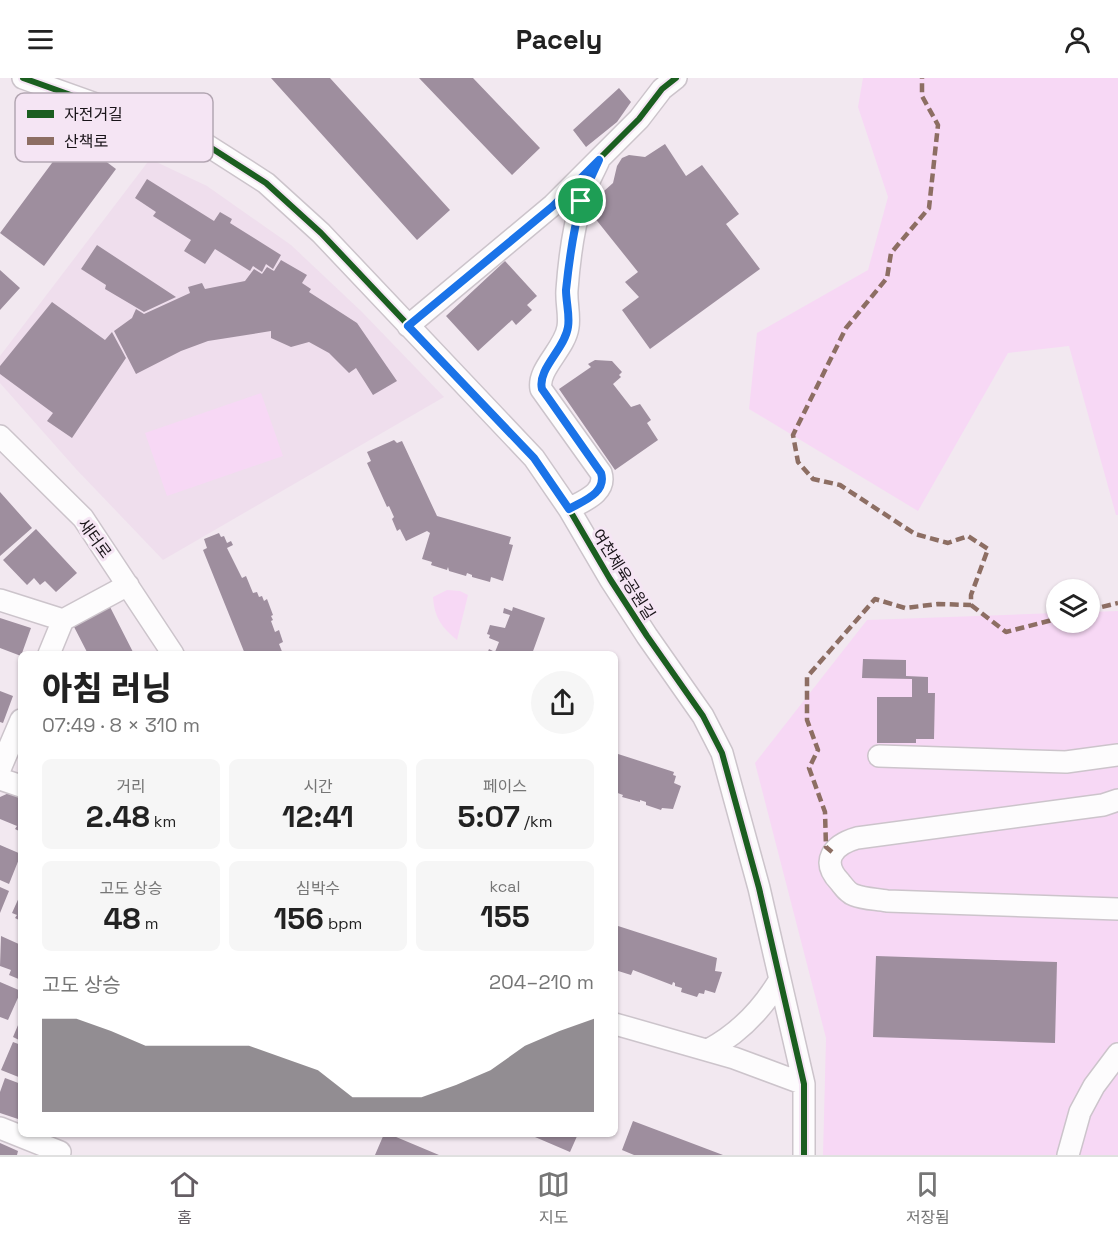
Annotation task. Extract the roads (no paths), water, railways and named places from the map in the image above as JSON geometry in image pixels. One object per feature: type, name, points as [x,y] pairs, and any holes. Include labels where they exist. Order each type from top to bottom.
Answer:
[{"type":"street","name":"여천체육공원길","points":[[23,78],[65,93]]},
{"type":"street","points":[[408,326],[553,206],[639,118],[662,89],[676,78]]},
{"type":"street","name":"여천체육공원길","points":[[213,149],[266,183],[321,233],[534,458],[569,509],[610,579],[703,716],[722,753],[759,888],[804,1083],[804,1155]]},
{"type":"street","points":[[569,509],[591,496],[601,487],[603,481],[601,473],[542,389],[540,382],[561,347],[568,327],[566,292],[578,216],[581,201],[599,160]]},
{"type":"street","name":"새터로","points":[[0,436],[82,518],[171,651]]},
{"type":"street","points":[[50,651],[63,620],[128,585]]},
{"type":"street","points":[[0,600],[63,620]]},
{"type":"street","points":[[0,769],[18,727]]},
{"type":"street","points":[[879,756],[1066,762],[1118,755]]},
{"type":"street","points":[[0,779],[18,785]]},
{"type":"street","points":[[1118,800],[1103,805],[857,838],[842,843],[832,852],[830,864],[834,876],[851,895],[887,901],[1118,909]]},
{"type":"street","points":[[708,1050],[728,1038],[753,1015],[779,981]]},
{"type":"street","points":[[618,1025],[708,1050],[804,1083]]},
{"type":"street","points":[[1068,1155],[1080,1112],[1094,1086],[1118,1054]]},
{"type":"street","points":[[0,1128],[18,1133]]},
{"type":"street","points":[[30,1137],[63,1147]]}]
